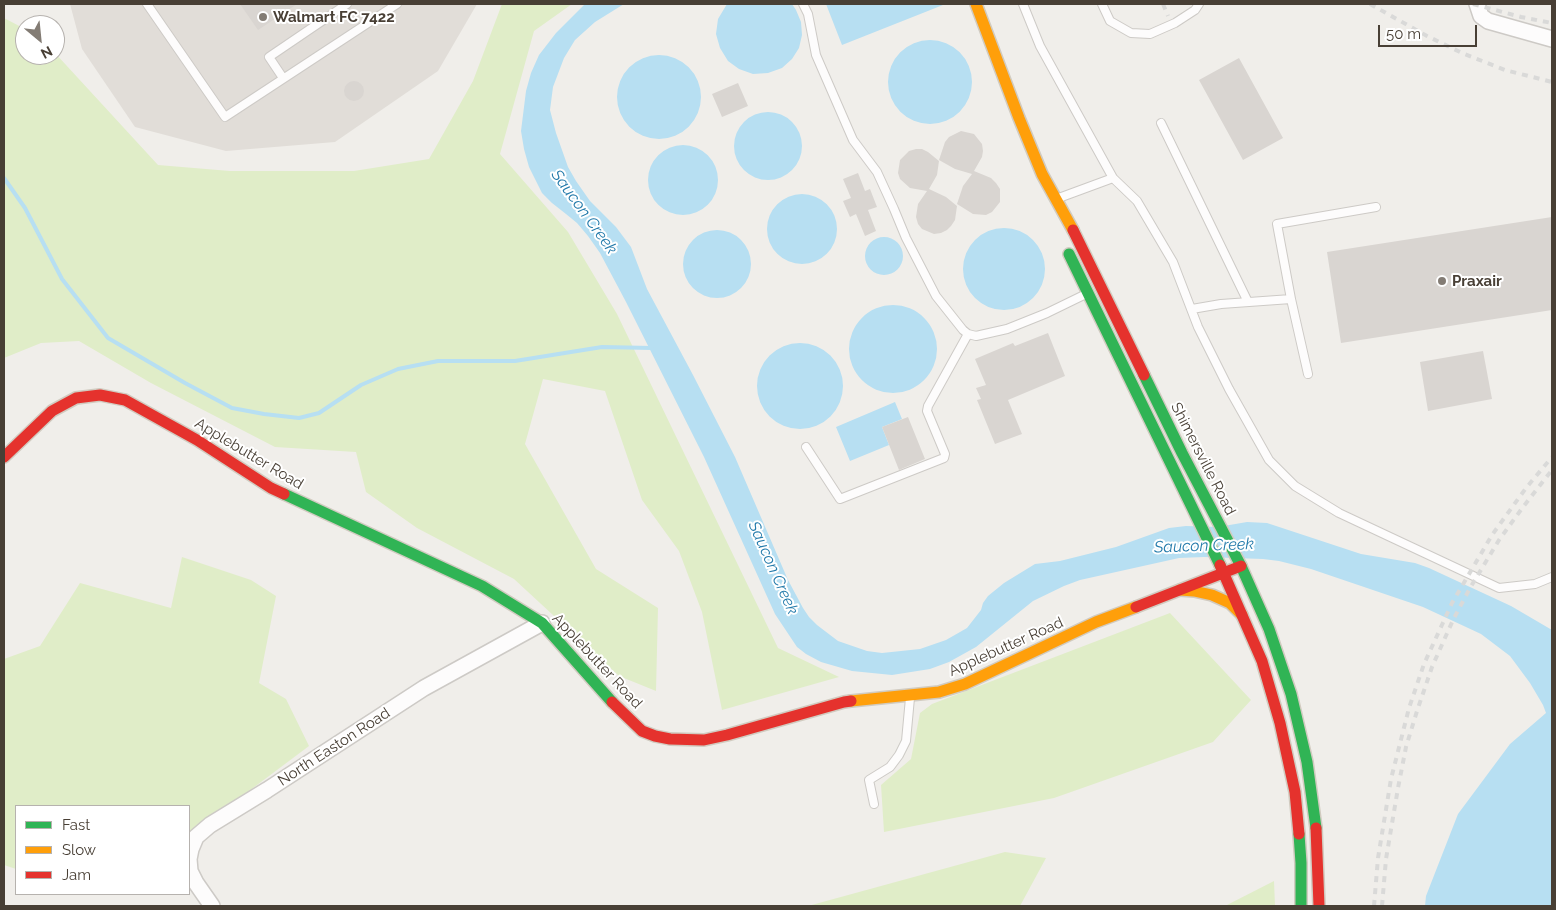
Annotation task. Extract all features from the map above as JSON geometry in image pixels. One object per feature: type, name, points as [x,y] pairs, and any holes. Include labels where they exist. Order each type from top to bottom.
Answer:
[{"type":"street","name":"Shimersville Road","points":[[976,4],[1034,157],[1057,226]]},
{"type":"street","points":[[1477,4],[1481,16],[1488,22],[1552,38]]},
{"type":"street","name":"Shimersville Road","points":[[1034,157],[1076,236],[1240,566],[1268,629],[1291,694],[1312,790],[1317,835],[1319,906]]},
{"type":"street","name":"Shimersville Road","points":[[1065,244],[1227,578],[1262,661],[1286,746],[1295,792],[1301,862],[1301,906]]},
{"type":"street","name":"Applebutter Road","points":[[4,457],[52,411],[76,398],[100,395],[125,400],[197,440],[271,488],[482,586],[542,623],[614,704],[642,730],[670,740],[704,740],[727,736],[844,702],[939,692],[988,674],[1096,622],[1202,581],[1227,578],[1240,566]]},
{"type":"street","points":[[1175,591],[1189,590],[1206,593],[1230,604],[1242,615]]},
{"type":"street","name":"North Easton Road","points":[[190,854],[196,837],[210,825],[268,790],[424,688],[542,623]]},
{"type":"street","name":"North Easton Road","points":[[190,870],[196,883],[212,906]]},
{"type":"lane","points":[[147,4],[225,117],[397,4]]},
{"type":"lane","points":[[283,78],[269,57],[347,4]]},
{"type":"lane","points":[[803,4],[808,14],[816,54],[852,140],[877,172],[906,238],[936,296],[963,330],[968,334],[976,336],[1007,329],[1047,313],[1088,293]]},
{"type":"lane","points":[[1023,4],[1040,46],[1113,178],[1136,201],[1173,262],[1198,327],[1229,389],[1269,460],[1295,486],[1339,513],[1498,588],[1535,584],[1552,576]]},
{"type":"lane","points":[[1102,4],[1110,21],[1131,33],[1150,34],[1175,23],[1194,10],[1199,4]]},
{"type":"lane","points":[[1162,123],[1248,302]]},
{"type":"lane","points":[[1056,199],[1113,178]]},
{"type":"lane","points":[[1308,374],[1277,224],[1376,207]]},
{"type":"lane","points":[[1192,309],[1221,304],[1291,299]]},
{"type":"lane","points":[[806,447],[840,499],[944,458],[945,454],[927,411],[968,334]]},
{"type":"lane","points":[[874,804],[869,780],[890,766],[899,756],[906,741],[910,696]]},
{"type":"shaded area","points":[[70,4],[477,4],[438,71],[335,142],[226,151],[135,127],[82,49]]},
{"type":"green space","points":[[502,4],[572,4],[534,31],[500,154],[568,232],[617,314],[778,648],[839,677],[722,710],[702,612],[679,551],[642,500],[605,391],[543,379],[525,444],[596,569],[658,608],[656,691],[619,676],[514,579],[417,528],[366,492],[356,452],[275,447],[151,383],[79,341],[41,343],[4,358],[4,18],[15,24],[15,65],[65,64],[158,165],[230,171],[354,171],[429,159],[473,81]]},
{"type":"green space","points":[[182,557],[251,580],[276,596],[259,683],[286,699],[309,746],[190,835],[190,805],[15,805],[15,869],[4,865],[4,659],[40,646],[80,583],[171,608]]},
{"type":"green space","points":[[1170,613],[1251,700],[1213,742],[1054,798],[884,832],[881,785],[911,759],[920,713],[932,704]]},
{"type":"green space","points":[[1005,852],[1046,858],[1020,906],[808,906]]},
{"type":"green space","points":[[1274,881],[1275,906],[1225,906]]},
{"type":"water","name":"Saucon Creek","points":[[585,4],[624,4],[595,22],[575,40],[564,58],[553,87],[550,110],[568,167],[590,201],[616,227],[631,247],[647,289],[735,457],[788,580],[803,608],[817,625],[838,641],[867,651],[882,653],[920,649],[946,640],[967,628],[981,610],[988,596],[1004,583],[1035,564],[1060,561],[1116,547],[1169,528],[1186,526],[1218,527],[1247,522],[1267,523],[1361,554],[1415,563],[1429,568],[1511,606],[1552,630],[1552,906],[1425,906],[1426,896],[1458,814],[1510,744],[1546,713],[1530,683],[1510,656],[1481,634],[1423,607],[1311,569],[1279,561],[1204,557],[1179,558],[1080,580],[1064,586],[1033,601],[976,647],[949,662],[930,669],[892,675],[852,671],[821,662],[797,647],[775,614],[704,457],[600,253],[577,223],[542,193],[529,167],[521,131],[526,91],[531,73],[539,55],[556,33]]},
{"type":"water","points":[[727,4],[792,4],[801,22],[802,35],[799,48],[792,59],[782,68],[768,73],[753,74],[739,69],[728,61],[720,48],[716,34],[718,19]]},
{"type":"water","points":[[826,4],[943,4],[943,5],[842,45]]},
{"type":"water","points":[[930,40],[953,47],[965,59],[972,82],[965,105],[953,117],[930,124],[907,117],[895,105],[888,82],[895,59],[907,47]]},
{"type":"water","points":[[659,55],[675,58],[689,67],[698,81],[701,97],[698,113],[689,127],[675,136],[659,139],[643,136],[629,127],[620,113],[617,97],[620,81],[629,67],[643,58]]},
{"type":"water","points":[[768,112],[781,115],[792,122],[799,133],[802,146],[799,159],[792,170],[781,177],[768,180],[755,177],[744,170],[737,159],[734,146],[737,133],[744,122],[755,115]]},
{"type":"water","points":[[683,145],[696,148],[708,155],[715,167],[718,180],[715,193],[708,205],[696,212],[683,215],[670,212],[658,205],[651,193],[648,180],[651,167],[658,155],[670,148]]},
{"type":"water","points":[[802,194],[815,197],[827,204],[834,216],[837,229],[834,242],[827,254],[815,261],[802,264],[789,261],[777,254],[770,242],[767,229],[770,216],[777,204],[789,197]]},
{"type":"water","points":[[1004,228],[1020,232],[1033,240],[1041,253],[1045,269],[1041,285],[1033,298],[1020,306],[1004,310],[988,306],[975,298],[967,285],[963,269],[967,253],[975,240],[988,232]]},
{"type":"water","points":[[710,230],[724,230],[736,235],[746,245],[751,257],[751,271],[746,283],[736,293],[724,298],[710,298],[698,293],[688,283],[683,271],[683,257],[688,245],[698,235]]},
{"type":"water","points":[[884,237],[898,242],[903,256],[898,270],[884,275],[870,270],[865,256],[870,242]]},
{"type":"water","points":[[893,305],[910,309],[924,318],[933,332],[937,349],[933,366],[924,380],[910,389],[893,393],[876,389],[862,380],[853,366],[849,349],[853,332],[862,318],[876,309]]},
{"type":"water","points":[[792,343],[808,343],[817,346],[831,355],[840,369],[843,386],[840,403],[831,417],[817,426],[808,429],[792,429],[776,422],[764,410],[757,394],[757,378],[764,362],[776,350]]},
{"type":"water","points":[[895,402],[902,419],[882,427],[889,445],[850,461],[836,427]]},
{"type":"building","name":"Walmart FC 7422","points":[[240,4],[297,4],[258,30]]},
{"type":"building","points":[[1239,58],[1283,138],[1243,160],[1199,80]]},
{"type":"building","points":[[354,81],[361,84],[364,91],[361,98],[354,101],[347,98],[344,91],[347,84]]},
{"type":"building","points":[[738,83],[748,106],[722,117],[712,94]]},
{"type":"building","points":[[961,131],[974,134],[982,144],[982,157],[974,171],[991,178],[1000,189],[1000,202],[992,212],[986,215],[973,214],[957,204],[963,186],[972,174],[955,169],[939,160],[945,142],[949,137]]},
{"type":"building","points":[[916,149],[928,152],[939,161],[937,175],[929,189],[946,197],[957,206],[955,220],[947,230],[941,233],[934,234],[922,229],[918,224],[916,217],[918,204],[927,191],[910,188],[900,179],[898,173],[900,160],[909,151]]},
{"type":"building","points":[[858,173],[865,191],[870,189],[877,207],[868,210],[876,231],[865,236],[856,214],[850,217],[843,201],[851,198],[843,179]]},
{"type":"building","name":"Praxair","points":[[1552,217],[1552,310],[1341,343],[1327,252]]},
{"type":"building","points":[[1048,333],[1065,376],[1008,400],[1022,434],[995,444],[977,400],[981,399],[976,388],[986,385],[975,359],[1013,343],[1015,346]]},
{"type":"building","points":[[1483,351],[1492,399],[1428,411],[1420,362]]},
{"type":"building","points":[[908,417],[925,459],[899,470],[882,427]]},
{"type":"waterway","points":[[4,178],[25,208],[62,279],[108,338],[232,408],[299,418],[319,413],[361,385],[398,369],[438,361],[515,361],[602,347],[652,348]]},
{"type":"railway","points":[[1163,4],[1168,16]]},
{"type":"railway","points":[[1370,4],[1462,53],[1505,70],[1552,82]]},
{"type":"railway","points":[[1473,4],[1552,23]]},
{"type":"railway","points":[[1374,906],[1378,858],[1391,779],[1409,708],[1424,664],[1452,603],[1492,535],[1526,488],[1552,457]]},
{"type":"railway","points":[[1382,906],[1386,859],[1406,747],[1432,667],[1453,620],[1499,540],[1552,470]]},
{"type":"traffic: fast","points":[[1069,254],[1220,565]]},
{"type":"traffic: fast","points":[[1144,375],[1241,566],[1269,629],[1291,694],[1307,762],[1316,828]]},
{"type":"traffic: fast","points":[[284,494],[482,586],[542,623],[612,702]]},
{"type":"traffic: fast","points":[[1299,834],[1301,906]]},
{"type":"traffic: slow","points":[[976,4],[1042,174],[1073,230]]},
{"type":"traffic: slow","points":[[1180,590],[1212,595],[1230,603],[1242,615]]},
{"type":"traffic: slow","points":[[851,701],[939,692],[965,684],[1096,622],[1136,607]]},
{"type":"traffic: jam","points":[[1073,230],[1144,375]]},
{"type":"traffic: jam","points":[[4,457],[52,411],[76,398],[100,395],[125,400],[197,440],[271,488],[284,494]]},
{"type":"traffic: jam","points":[[1220,565],[1262,661],[1280,723],[1295,792],[1299,834]]},
{"type":"traffic: jam","points":[[1136,607],[1241,566]]},
{"type":"traffic: jam","points":[[612,702],[642,731],[670,739],[704,740],[851,701]]},
{"type":"traffic: jam","points":[[1316,828],[1319,906]]},
{"type":"place","name":"Walmart FC 7422","points":[[263,17]]},
{"type":"place","name":"Praxair","points":[[1442,281]]}]
